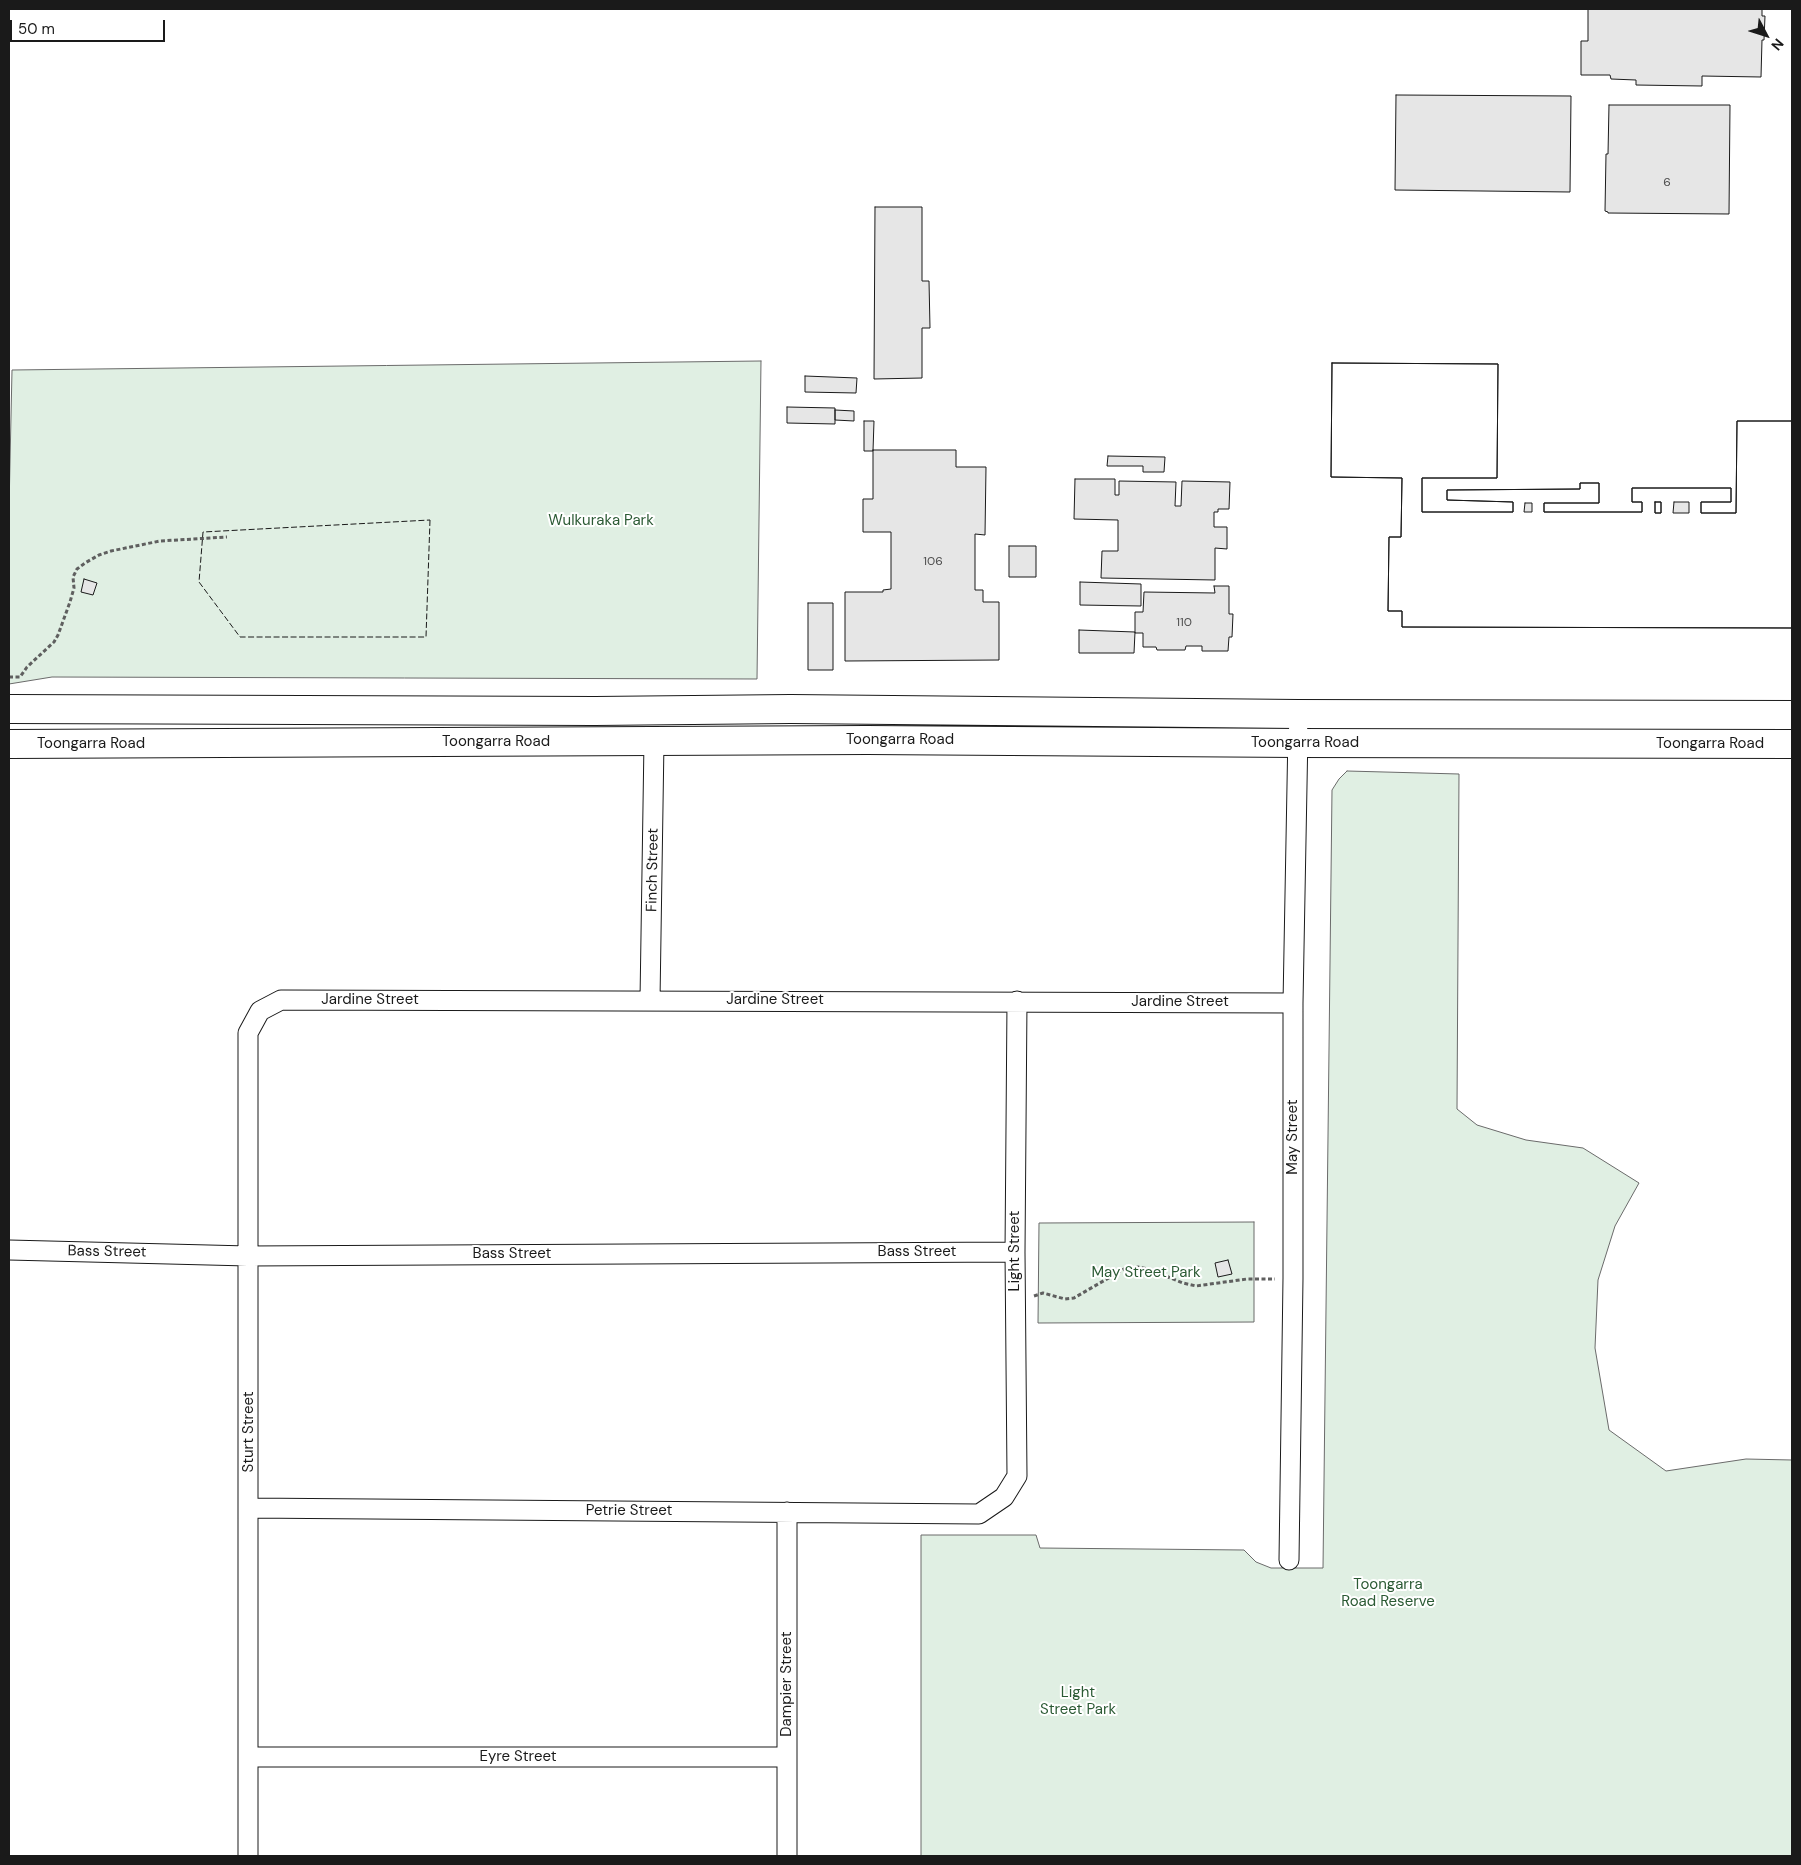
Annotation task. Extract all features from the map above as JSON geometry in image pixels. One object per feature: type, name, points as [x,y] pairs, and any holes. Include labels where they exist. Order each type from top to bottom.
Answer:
[{"type":"main road","name":"Toongarra Road","points":[[9,709],[595,711],[790,709],[1298,714],[1792,715]]},
{"type":"main road","name":"Toongarra Road","points":[[9,744],[867,740],[1792,744]]},
{"type":"street","name":"May Street","points":[[1290,1560],[1298,714]]},
{"type":"street","name":"Finch Street","points":[[650,1000],[654,741]]},
{"type":"street","name":"Jardine Street","points":[[260,1011],[281,1000],[1294,1003]]},
{"type":"street","name":"Light Street","points":[[1004,1497],[1017,1476],[1015,1252],[1017,1001]]},
{"type":"street","name":"Sturt Street","points":[[248,1856],[248,1033],[260,1011]]},
{"type":"street","name":"Bass Street","points":[[9,1250],[248,1256],[1015,1252]]},
{"type":"street","name":"Petrie Street","points":[[249,1508],[979,1514],[1004,1497]]},
{"type":"street","name":"Dampier Street","points":[[786,1856],[788,1512]]},
{"type":"street","name":"Eyre Street","points":[[249,1757],[787,1756]]},
{"type":"path","points":[[20,677],[27,667],[46,650],[58,635],[74,588],[73,577],[77,569],[85,562],[111,551],[160,541],[227,537]]},
{"type":"path","points":[[9,677],[20,677]]},
{"type":"path","points":[[20,677],[23,685]]},
{"type":"path","points":[[1015,1303],[1042,1293],[1065,1299],[1074,1298],[1124,1270],[1138,1268],[1148,1269],[1183,1283],[1196,1286],[1247,1279],[1293,1278]]},
{"type":"green space","name":"Wulkuraka Park","points":[[761,361],[757,679],[52,677],[9,684],[9,509],[12,370]]},
{"type":"green space","points":[[1347,771],[1459,774],[1457,1109],[1477,1125],[1526,1140],[1583,1148],[1639,1183],[1615,1226],[1598,1280],[1595,1348],[1609,1430],[1666,1471],[1746,1459],[1792,1460],[1792,1856],[921,1856],[921,1535],[1036,1535],[1040,1548],[1244,1550],[1256,1562],[1271,1568],[1323,1568],[1332,790]]},
{"type":"green space","name":"May Street Park","points":[[1254,1222],[1254,1322],[1038,1323],[1039,1223]]},
{"type":"building","points":[[1588,9],[1762,9],[1762,16],[1765,16],[1761,77],[1702,76],[1702,86],[1636,85],[1636,80],[1611,79],[1610,75],[1581,75],[1581,41],[1588,41]]},
{"type":"building","points":[[1396,95],[1571,96],[1570,192],[1395,190]]},
{"type":"building","points":[[1609,105],[1730,105],[1729,214],[1608,213],[1605,211]]},
{"type":"building","points":[[875,207],[922,207],[922,281],[929,281],[930,328],[922,328],[922,378],[874,379]]},
{"type":"building","points":[[1332,363],[1498,364],[1497,478],[1422,478],[1422,512],[1513,512],[1513,502],[1447,500],[1447,490],[1580,489],[1580,483],[1599,483],[1599,503],[1544,503],[1544,512],[1642,512],[1642,502],[1632,502],[1632,488],[1731,488],[1731,502],[1701,502],[1701,513],[1736,513],[1737,421],[1792,421],[1792,628],[1402,627],[1402,611],[1388,611],[1389,537],[1401,537],[1402,478],[1331,477]],"holes":[[[1655,502],[1661,502],[1661,513],[1655,513]]]},
{"type":"building","points":[[1332,363],[1498,364],[1497,478],[1422,478],[1422,512],[1513,512],[1513,502],[1447,500],[1447,490],[1580,489],[1580,483],[1599,483],[1599,503],[1544,503],[1544,512],[1642,512],[1642,502],[1632,502],[1632,488],[1731,488],[1731,502],[1701,502],[1701,513],[1736,513],[1737,421],[1792,421],[1792,628],[1402,627],[1402,611],[1388,611],[1389,537],[1401,537],[1402,478],[1331,477]],"holes":[[[1655,502],[1661,502],[1661,513],[1655,513]],[[1674,502],[1689,502],[1689,513],[1673,513]],[[1525,503],[1532,503],[1532,512],[1524,512]]]},
{"type":"building","points":[[805,376],[857,378],[856,393],[805,392]]},
{"type":"building","points":[[787,407],[835,408],[835,424],[787,423]]},
{"type":"building","points":[[835,410],[854,411],[854,421],[835,420]]},
{"type":"building","points":[[864,421],[874,421],[873,451],[864,451]]},
{"type":"building","points":[[873,450],[956,450],[956,467],[986,467],[985,535],[975,534],[975,590],[983,590],[983,602],[999,602],[999,660],[845,661],[845,592],[883,592],[883,590],[891,589],[891,532],[863,532],[863,499],[873,499]]},
{"type":"building","points":[[1108,456],[1165,457],[1164,472],[1143,472],[1143,466],[1107,466]]},
{"type":"building","points":[[1075,479],[1115,479],[1115,495],[1119,495],[1119,481],[1176,482],[1175,506],[1181,506],[1182,481],[1230,482],[1229,509],[1218,509],[1218,512],[1214,512],[1214,527],[1227,527],[1227,549],[1215,548],[1215,580],[1101,578],[1102,551],[1118,551],[1118,520],[1074,519]]},
{"type":"building","points":[[1009,546],[1036,546],[1036,577],[1009,577]]},
{"type":"building","points":[[84,579],[97,583],[93,595],[81,592]]},
{"type":"building","points":[[1080,582],[1141,584],[1141,606],[1080,605]]},
{"type":"building","points":[[1214,586],[1229,586],[1229,614],[1233,614],[1232,637],[1229,637],[1228,651],[1202,651],[1202,646],[1186,646],[1185,650],[1157,650],[1156,647],[1143,647],[1143,633],[1135,633],[1135,612],[1143,612],[1144,592],[1215,593]]},
{"type":"building","points":[[808,603],[833,603],[833,670],[808,670]]},
{"type":"building","points":[[1079,630],[1135,632],[1134,653],[1079,653]]},
{"type":"building","points":[[1228,1260],[1232,1274],[1218,1277],[1215,1263]]},
{"type":"fence","points":[[430,520],[426,637],[240,637],[199,582],[203,532],[430,520]]},
{"type":"park label","name":"Toongarra Road Reserve","points":[[1388,1594]]},
{"type":"park label","name":"Light Street Park","points":[[1078,1702]]}]
